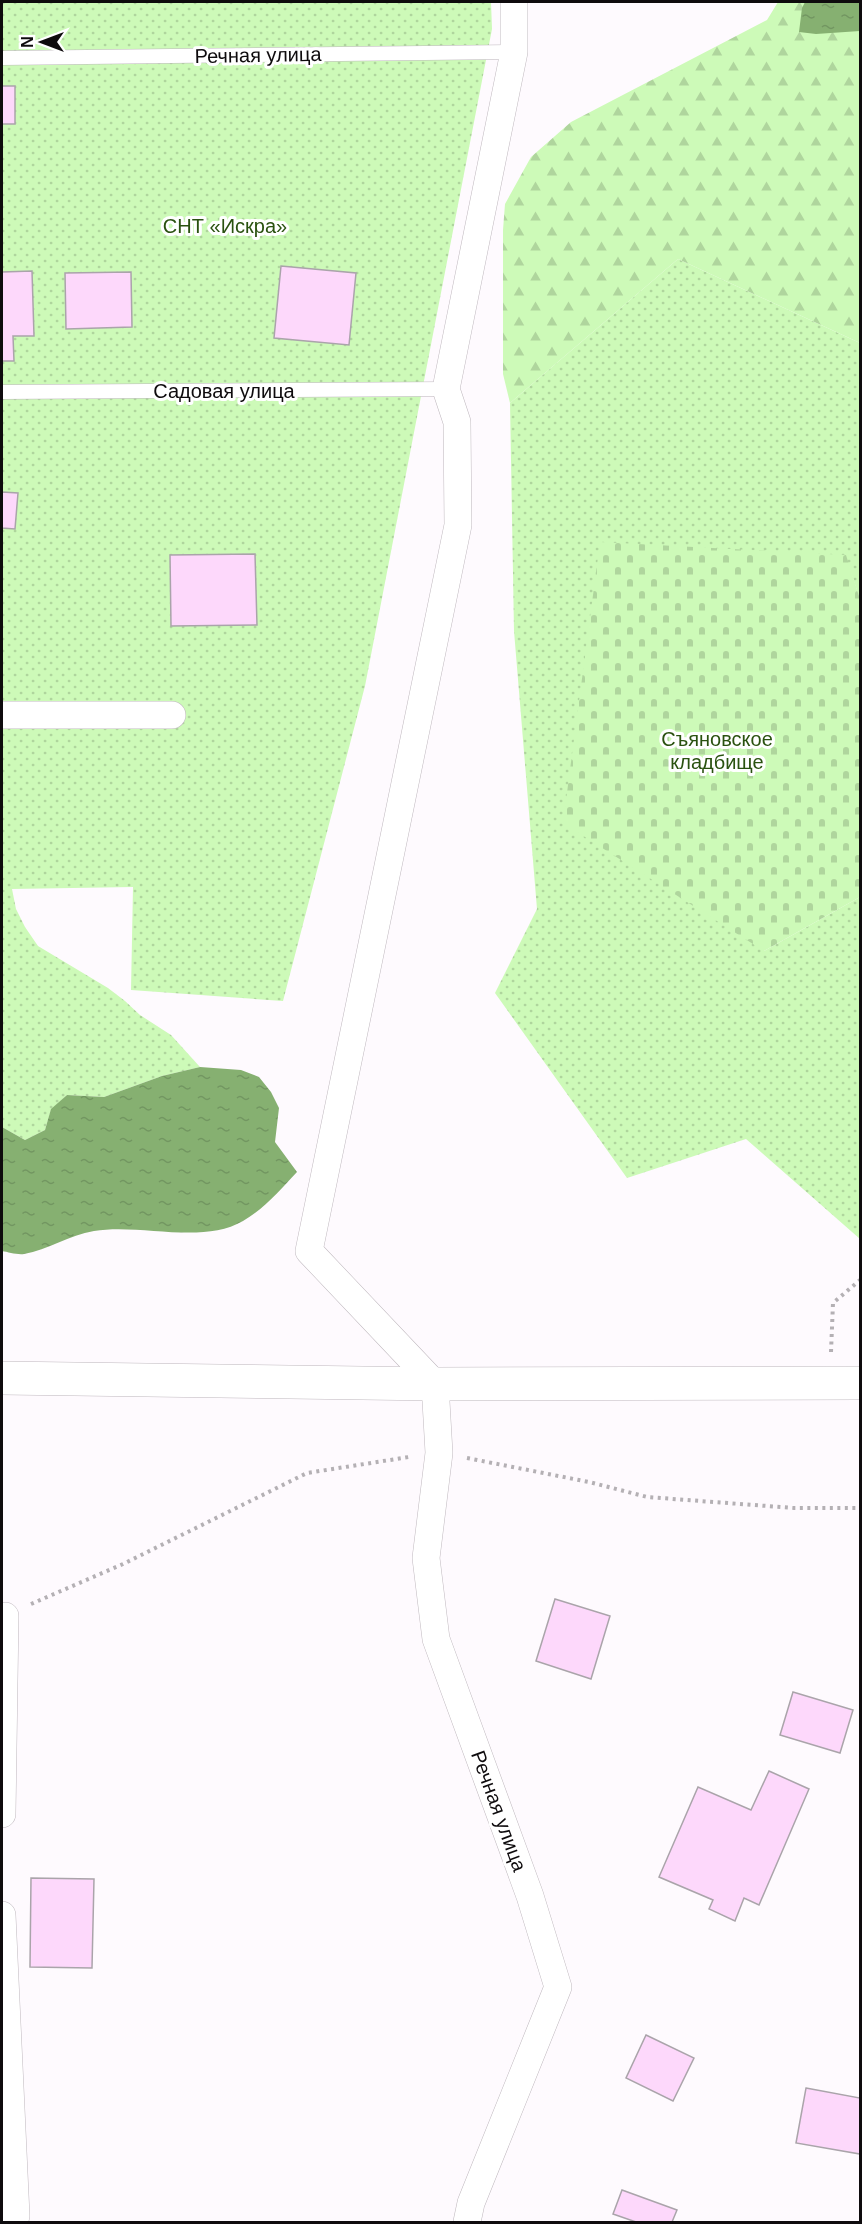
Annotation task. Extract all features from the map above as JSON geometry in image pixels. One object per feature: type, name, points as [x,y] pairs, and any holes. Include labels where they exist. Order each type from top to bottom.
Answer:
[{"type":"main road","points":[[2,1378],[435,1384],[848,1383]]},
{"type":"street","points":[[435,1384],[309,1251],[458,525],[456,422],[446,389],[514,52],[513,2]]},
{"type":"street","points":[[2,715],[172,715]]},
{"type":"street","name":"Речная улица","points":[[435,1384],[439,1453],[426,1558],[436,1639],[530,1896],[558,1987],[471,2203],[467,2223]]},
{"type":"street","points":[[2,1814],[5,1616]]},
{"type":"street","points":[[2,1915],[16,2216],[14,2223]]},
{"type":"lane","name":"Речная улица","points":[[2,58],[514,52]]},
{"type":"lane","name":"Садовая улица","points":[[2,392],[446,389]]},
{"type":"path","points":[[848,1383],[833,1303],[861,1280]]},
{"type":"path","points":[[5,1616],[123,1564],[307,1473],[439,1453],[589,1482],[647,1497],[794,1508],[861,1508]]},
{"type":"green space","name":"СНТ «Искра»","points":[[2,2],[491,2],[492,29],[365,686],[283,1001],[131,990],[133,887],[12,889],[16,909],[38,946],[108,988],[140,1015],[171,1035],[200,1067],[162,1076],[104,1097],[67,1095],[51,1110],[45,1130],[25,1140],[2,1127]]},
{"type":"green space","points":[[778,2],[860,2],[860,343],[678,259],[510,403],[503,374],[505,204],[531,157],[571,122],[767,20]]},
{"type":"green space","points":[[678,259],[860,343],[860,599],[845,555],[764,951],[860,897],[860,1239],[746,1139],[627,1178],[495,993],[537,909],[514,631],[510,403]]},
{"type":"green space","name":"Съяновское кладбище","points":[[600,542],[846,555],[860,599],[860,897],[764,951],[563,823]]},
{"type":"water","points":[[805,2],[860,2],[860,31],[816,34],[799,32]]},
{"type":"water","points":[[200,1067],[241,1070],[259,1077],[271,1092],[279,1108],[275,1142],[297,1172],[265,1205],[243,1221],[209,1232],[112,1229],[85,1233],[24,1254],[2,1251],[2,1127],[25,1140],[45,1130],[51,1109],[67,1095],[104,1097],[162,1076]]},
{"type":"building","points":[[2,86],[15,86],[15,124],[2,124]]},
{"type":"building","points":[[281,266],[356,273],[349,345],[274,338]]},
{"type":"building","points":[[32,271],[34,336],[13,336],[14,361],[2,361],[2,272]]},
{"type":"building","points":[[131,272],[132,327],[66,329],[65,273]]},
{"type":"building","points":[[2,492],[18,493],[15,529],[2,528]]},
{"type":"building","points":[[255,554],[257,625],[171,626],[170,555]]},
{"type":"building","points":[[555,1599],[610,1616],[591,1679],[536,1661]]},
{"type":"building","points":[[793,1692],[853,1710],[840,1753],[780,1735]]},
{"type":"building","points":[[769,1771],[809,1789],[759,1905],[744,1898],[735,1921],[709,1909],[713,1900],[659,1877],[698,1787],[751,1810]]},
{"type":"building","points":[[31,1878],[94,1879],[92,1968],[30,1967]]},
{"type":"building","points":[[646,2035],[694,2058],[673,2101],[626,2078]]},
{"type":"building","points":[[806,2088],[860,2098],[860,2154],[796,2143]]},
{"type":"building","points":[[622,2190],[677,2210],[672,2222],[636,2222],[613,2214]]}]
